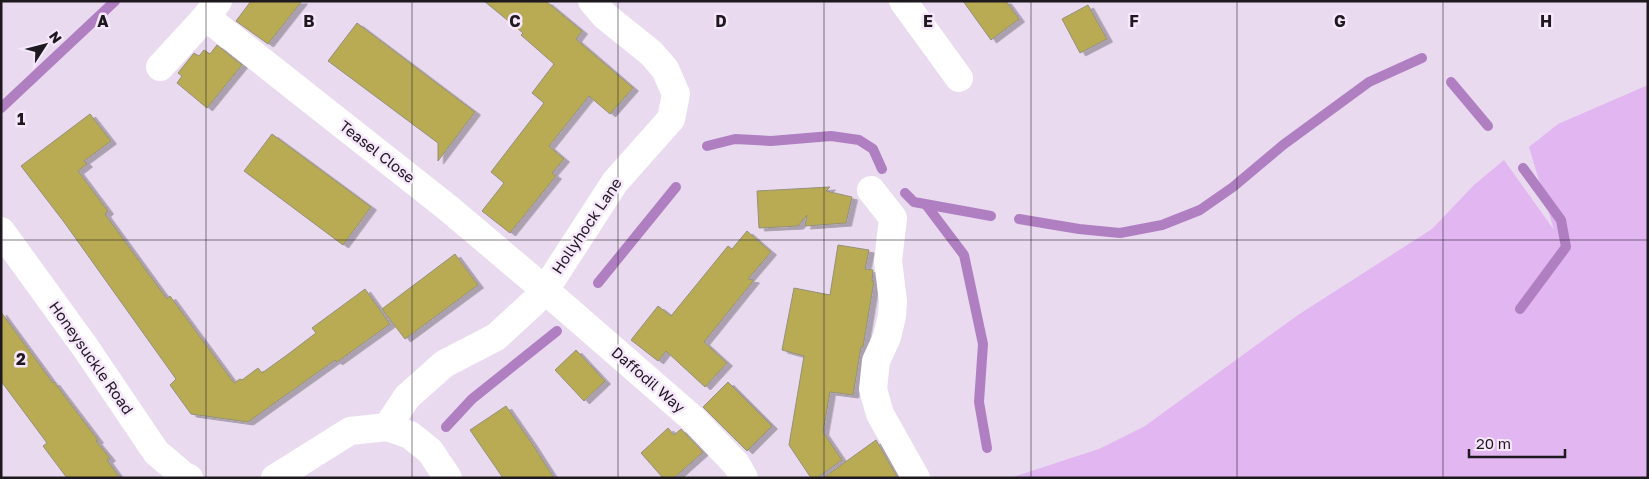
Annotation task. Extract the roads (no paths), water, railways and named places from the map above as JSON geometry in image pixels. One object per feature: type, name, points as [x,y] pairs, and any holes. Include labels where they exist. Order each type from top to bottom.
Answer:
[{"type":"street","name":"Hollyhock Lane","points":[[387,427],[407,397],[444,364],[496,337],[534,302],[545,290],[614,182],[670,119],[676,94],[665,69],[651,53],[605,16],[592,1]]},
{"type":"street","points":[[903,1],[959,78]]},
{"type":"street","name":"Teasel Close","points":[[160,67],[212,9],[545,290]]},
{"type":"street","points":[[871,190],[893,218],[888,260],[893,301],[892,316],[887,337],[876,362],[873,389],[880,414],[916,478]]},
{"type":"street","name":"Honeysuckle Road","points":[[1,231],[85,347],[156,452],[184,476],[189,478]]},
{"type":"street","name":"Daffodil Way","points":[[545,290],[692,418],[736,464],[744,478]]},
{"type":"street","points":[[274,478],[350,431],[387,427],[410,435],[430,451],[448,478]]},
{"type":"waterway","points":[[1,108],[115,1]]},
{"type":"waterway","points":[[1019,219],[1079,229],[1120,233],[1162,225],[1200,210],[1233,187],[1283,145],[1369,82],[1422,58]]},
{"type":"waterway","points":[[1451,82],[1488,126]]},
{"type":"waterway","points":[[707,146],[735,139],[771,141],[831,136],[859,140],[873,149],[882,169]]},
{"type":"waterway","points":[[1520,309],[1566,247],[1561,220],[1523,168]]},
{"type":"waterway","points":[[598,283],[676,187]]},
{"type":"waterway","points":[[905,193],[914,202],[991,216]]},
{"type":"waterway","points":[[927,206],[964,255],[983,344],[979,402],[987,448]]},
{"type":"waterway","points":[[446,427],[472,399],[557,331]]}]
